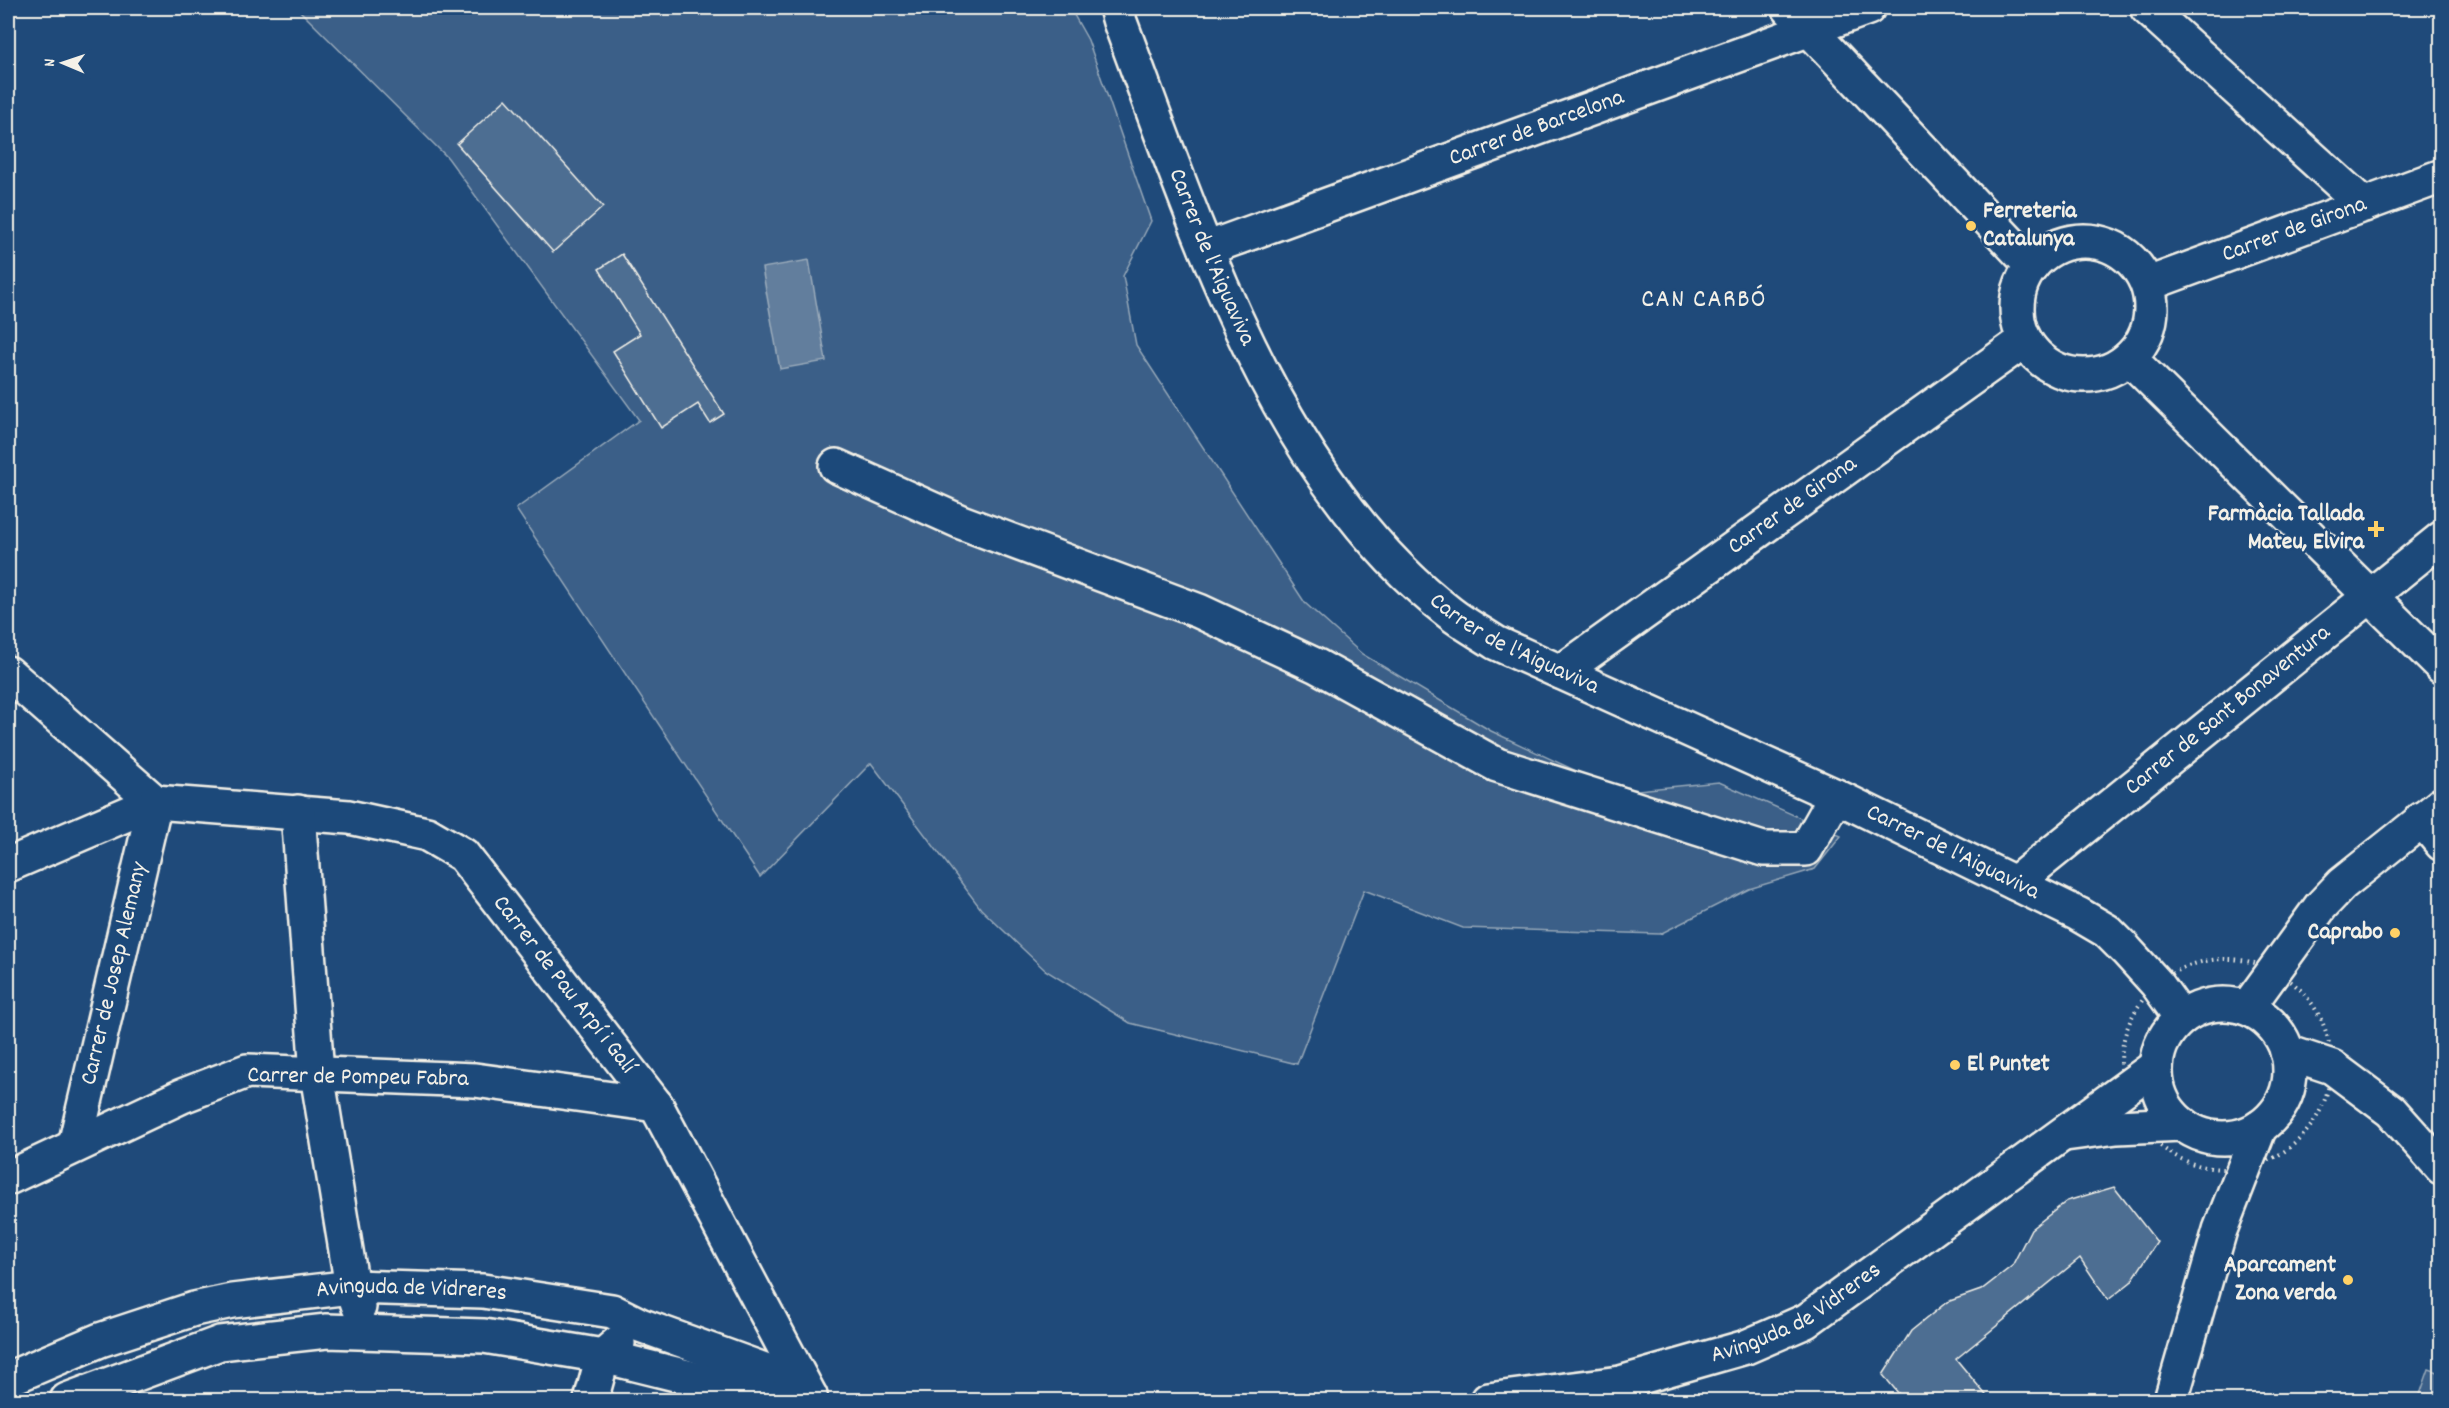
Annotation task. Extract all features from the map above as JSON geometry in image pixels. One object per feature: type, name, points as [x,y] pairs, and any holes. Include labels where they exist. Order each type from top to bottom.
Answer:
[{"type":"street","name":"Carrer de l'Aiguaviva","points":[[1116,8],[1206,249],[1240,326],[1279,402],[1318,467],[1361,524],[1398,567],[1450,613],[1496,643],[1836,796],[2015,883],[2107,931],[2157,984],[2180,1016]]},
{"type":"street","name":"Carrer de Barcelona","points":[[1206,249],[1799,18],[1868,8]]},
{"type":"street","points":[[2148,8],[2364,205]]},
{"type":"street","points":[[1799,18],[2032,266]]},
{"type":"street","name":"Carrer de Girona","points":[[2148,284],[2442,177]]},
{"type":"street","points":[[2085,240],[2109,245],[2126,254],[2135,263],[2148,284],[2151,318],[2140,345],[2129,358],[2109,370],[2095,374],[2070,374],[2058,370],[2040,358],[2025,340],[2017,315],[2021,285],[2041,256],[2061,244],[2085,240]]},
{"type":"street","name":"Carrer de Girona","points":[[1561,672],[2025,340]]},
{"type":"street","points":[[2129,358],[2442,667]]},
{"type":"street","points":[[836,466],[961,522],[1199,610],[1317,666],[1497,765],[1763,849],[1806,849],[1836,796]]},
{"type":"street","name":"Carrer de Sant Bonaventura","points":[[2015,883],[2442,537]]},
{"type":"street","points":[[8,673],[155,802]]},
{"type":"street","name":"Carrer de Pau Arpí i Galí","points":[[8,865],[155,802],[349,817],[428,834],[463,855],[656,1105],[814,1399]]},
{"type":"street","name":"Carrer de Josep Alemany","points":[[75,1145],[155,802]]},
{"type":"street","points":[[2247,1008],[2321,906],[2342,884],[2431,811],[2442,844]]},
{"type":"street","points":[[298,812],[316,1074],[352,1287],[366,1332]]},
{"type":"street","points":[[2212,1004],[2230,1004],[2247,1008],[2272,1025],[2288,1052],[2289,1080],[2279,1107],[2260,1127],[2245,1134],[2213,1138],[2182,1125],[2170,1113],[2156,1083],[2156,1066],[2167,1032],[2180,1016],[2212,1004]]},
{"type":"street","points":[[2288,1052],[2332,1067],[2391,1111],[2442,1168]]},
{"type":"street","name":"Avinguda de Vidreres","points":[[1488,1401],[1620,1383],[1746,1347],[1806,1321],[2156,1066]]},
{"type":"street","name":"Carrer de Pompeu Fabra","points":[[8,1178],[182,1096],[248,1071],[475,1080],[656,1105]]},
{"type":"street","points":[[2063,1134],[2139,1126],[2182,1125]]},
{"type":"street","points":[[2170,1401],[2220,1230],[2260,1127]]},
{"type":"street","name":"Avinguda de Vidreres","points":[[8,1379],[100,1340],[194,1309],[232,1301],[352,1287],[483,1291],[612,1311],[640,1325],[781,1376],[814,1399]]},
{"type":"street","points":[[127,1390],[148,1323]]},
{"type":"street","points":[[591,1401],[603,1356],[640,1325]]},
{"type":"street","name":"Avinguda de Vidreres","points":[[67,1401],[127,1390],[220,1343],[327,1330],[484,1336],[603,1356],[780,1400],[814,1399]]},
{"type":"path","points":[[2225,957],[2259,963],[2274,971],[2288,978],[2312,1001],[2327,1031],[2332,1067],[2327,1096],[2313,1126],[2289,1149],[2260,1165],[2228,1171],[2195,1166],[2166,1152],[2139,1126],[2124,1090],[2120,1066],[2124,1033],[2139,1002],[2157,984],[2192,963],[2225,957]]},
{"type":"shaded area","points":[[301,8],[1070,8],[1088,40],[1151,221],[1123,276],[1136,345],[1305,603],[1362,654],[1491,731],[1589,777],[1638,790],[1719,782],[1841,836],[1815,869],[1749,889],[1660,934],[1463,928],[1364,890],[1297,1064],[1130,1023],[1045,970],[981,909],[871,763],[760,877],[516,509],[639,420],[448,158],[299,10]]},
{"type":"shaded area","points":[[809,260],[826,361],[780,369],[762,268]]},
{"type":"shaded area","points":[[2429,1369],[2441,1373],[2441,1400],[2418,1400]]},
{"type":"building","points":[[506,99],[603,207],[553,252],[457,144]]},
{"type":"building","points":[[622,254],[724,414],[710,423],[698,404],[661,428],[613,351],[640,334],[599,269]]},
{"type":"building","points":[[2114,1187],[2157,1242],[2131,1282],[2108,1300],[2080,1258],[1956,1359],[1990,1400],[1904,1400],[1883,1375],[1911,1331],[1947,1302],[1981,1290],[2012,1266],[2031,1229],[2067,1201]]},
{"type":"place","name":"Ferreteria Catalunya","points":[[1971,226]]},
{"type":"place","name":"Farmàcia Tallada Mateu, Elvira","points":[[2376,529]]},
{"type":"place","name":"Caprabo","points":[[2395,933]]},
{"type":"place","name":"El Puntet","points":[[1955,1065]]},
{"type":"place","name":"Aparcament Zona verda","points":[[2348,1280]]},
{"type":"district","name":"CAN CARBÓ","points":[[1704,300]]}]
